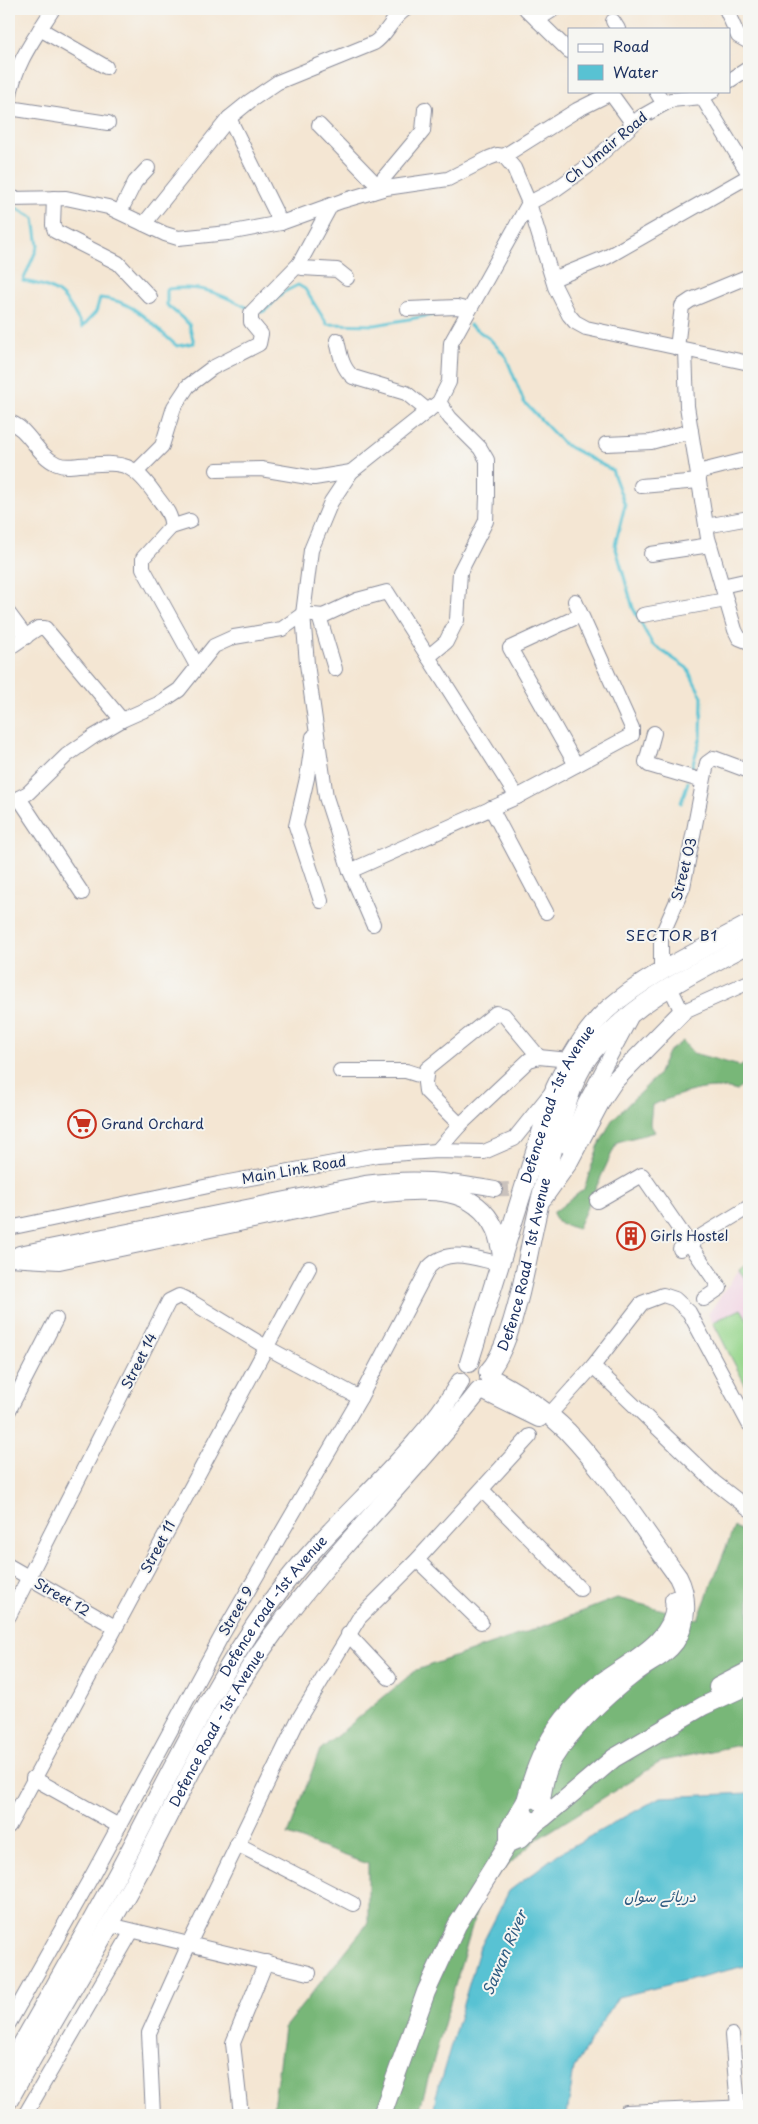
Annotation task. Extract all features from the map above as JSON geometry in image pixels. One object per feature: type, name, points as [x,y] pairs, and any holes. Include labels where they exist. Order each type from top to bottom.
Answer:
[{"type":"main road","name":"Defence road -1st Avenue","points":[[9,2067],[126,1857],[228,1666],[277,1594],[342,1518],[418,1440],[460,1382],[461,1371],[469,1363],[502,1261],[555,1088],[569,1060],[585,1036],[608,1010],[644,982],[665,980],[749,924]]},
{"type":"main road","name":"Defence Road - 1st Avenue","points":[[9,2100],[142,1867],[228,1702],[273,1634],[344,1545],[432,1450],[485,1383],[498,1362],[522,1284],[542,1184],[569,1096],[592,1051],[620,1023],[635,1012],[665,980],[749,944]]},
{"type":"main road","points":[[537,1209],[568,1163],[602,1099],[614,1081],[682,1012]]},
{"type":"main road","points":[[9,1256],[59,1260],[372,1194],[420,1191],[454,1194],[472,1200],[484,1211],[496,1230],[502,1261]]},
{"type":"main road","points":[[469,1363],[483,1365],[485,1383]]},
{"type":"main road","points":[[460,1382],[469,1391],[485,1383],[517,1391],[549,1415],[567,1432],[613,1488],[684,1588],[686,1604],[680,1632],[666,1652],[613,1690],[580,1724],[552,1761],[536,1809]]},
{"type":"main road","points":[[485,1383],[538,1418],[564,1442],[601,1487],[652,1557],[672,1588],[675,1605],[671,1620],[656,1642],[645,1653],[594,1688],[555,1731],[543,1749],[532,1776],[536,1809]]},
{"type":"main road","points":[[536,1809],[588,1764],[611,1748],[676,1708],[749,1671]]},
{"type":"main road","points":[[382,2115],[426,1992],[457,1925],[509,1842],[509,1829],[614,1758],[703,1706],[749,1685]]},
{"type":"main road","points":[[126,1857],[142,1867]]},
{"type":"street","points":[[9,100],[11,82],[22,56],[53,9]]},
{"type":"street","points":[[144,224],[229,118],[278,82],[374,43],[386,32],[396,15],[406,9]]},
{"type":"street","points":[[526,9],[568,50]]},
{"type":"street","points":[[537,20],[554,9]]},
{"type":"street","points":[[726,9],[739,38]]},
{"type":"street","points":[[40,29],[106,68]]},
{"type":"street","points":[[730,80],[749,68]]},
{"type":"street","points":[[504,156],[610,92],[634,124]]},
{"type":"street","points":[[657,92],[664,104]]},
{"type":"street","points":[[553,279],[607,257],[749,175],[708,94]]},
{"type":"street","name":"Ch Umair Road","points":[[529,203],[556,189],[587,167],[641,117],[671,100],[708,94]]},
{"type":"street","points":[[9,108],[108,123]]},
{"type":"street","points":[[375,189],[424,131],[425,109]]},
{"type":"street","points":[[229,118],[281,224]]},
{"type":"street","points":[[318,126],[375,189]]},
{"type":"street","points":[[9,199],[66,198],[108,206],[178,238],[228,233],[281,224],[375,189],[448,179],[489,158],[498,155],[504,156],[514,168],[529,203],[553,279],[562,301],[575,322],[586,328],[749,362]]},
{"type":"street","points":[[120,212],[135,182],[148,168]]},
{"type":"street","points":[[54,198],[53,225],[56,231],[118,263],[150,297]]},
{"type":"street","points":[[373,924],[350,871],[326,798],[307,664],[303,614],[311,550],[330,502],[351,472],[439,402],[450,374],[451,343],[529,203]]},
{"type":"street","points":[[137,471],[162,446],[174,407],[188,386],[212,368],[259,344],[261,334],[251,322],[252,311],[300,264],[331,206]]},
{"type":"street","points":[[300,264],[302,268],[337,270],[347,278]]},
{"type":"street","points":[[749,276],[691,300],[682,306],[681,349],[687,406],[710,545],[735,630],[740,638],[749,642]]},
{"type":"street","points":[[408,309],[457,307],[468,310]]},
{"type":"street","points":[[337,340],[344,368],[348,373],[406,393],[428,411]]},
{"type":"street","points":[[428,657],[446,642],[457,620],[460,572],[486,521],[487,460],[480,448],[450,418],[439,402]]},
{"type":"street","points":[[9,422],[17,424],[46,457],[54,463],[63,466],[112,463],[130,466],[137,471],[166,510],[172,522],[171,527]]},
{"type":"street","points":[[606,444],[651,442],[691,431]]},
{"type":"street","points":[[641,486],[698,477],[749,459]]},
{"type":"street","points":[[217,470],[261,468],[314,478],[351,472]]},
{"type":"street","points":[[706,526],[749,518]]},
{"type":"street","points":[[190,521],[171,527],[143,558],[143,568],[197,666]]},
{"type":"street","points":[[651,554],[710,545]]},
{"type":"street","points":[[722,586],[749,580]]},
{"type":"street","points":[[82,893],[14,800],[28,793],[67,755],[122,720],[158,704],[178,690],[214,646],[234,637],[282,628],[303,614],[323,616],[356,600],[387,592],[517,797]]},
{"type":"street","points":[[350,871],[517,797],[632,735],[632,728],[575,600]]},
{"type":"street","points":[[643,615],[726,600]]},
{"type":"street","points":[[9,614],[26,637]]},
{"type":"street","points":[[576,765],[510,648],[581,615]]},
{"type":"street","points":[[319,616],[335,670]]},
{"type":"street","points":[[9,648],[38,628],[45,628],[122,720]]},
{"type":"street","points":[[315,722],[307,778],[296,826],[321,901]]},
{"type":"street","points":[[654,733],[646,762],[660,770],[694,779]]},
{"type":"street","name":"Street 03","points":[[665,980],[661,938],[683,887],[694,779],[707,763],[714,758],[749,772]]},
{"type":"street","points":[[492,808],[546,912]]},
{"type":"street","points":[[665,980],[682,1012],[749,982]]},
{"type":"street","points":[[567,1146],[585,1102],[635,1012]]},
{"type":"street","points":[[460,1125],[426,1091],[425,1077],[427,1069],[496,1014],[504,1015],[539,1057]]},
{"type":"street","points":[[437,1151],[460,1125],[529,1060],[539,1057],[569,1060]]},
{"type":"street","points":[[340,1071],[406,1071],[425,1077]]},
{"type":"street","name":"Main Link Road","points":[[9,1228],[218,1184],[378,1155],[437,1151],[484,1152],[500,1147],[514,1139],[555,1088]]},
{"type":"street","points":[[597,1202],[642,1175],[685,1246],[720,1288],[704,1299]]},
{"type":"street","name":"Main Link Road","points":[[9,1256],[365,1183],[401,1178],[437,1179],[495,1190]]},
{"type":"street","points":[[685,1246],[749,1207]]},
{"type":"street","name":"Street 9","points":[[9,2024],[221,1637],[360,1398],[429,1267],[435,1260],[453,1254],[502,1261]]},
{"type":"street","name":"Street 11","points":[[9,1826],[33,1778],[309,1268]]},
{"type":"street","points":[[549,1415],[593,1366],[642,1303],[663,1295],[674,1299],[690,1312],[749,1424]]},
{"type":"street","name":"Street 14","points":[[9,1616],[169,1301],[179,1296],[185,1299],[266,1347],[360,1398]]},
{"type":"street","points":[[9,1410],[56,1319]]},
{"type":"street","points":[[593,1366],[714,1482],[749,1509]]},
{"type":"street","points":[[153,2115],[149,2033],[189,1944],[298,1720],[359,1618],[418,1560],[482,1490],[496,1471],[530,1436]]},
{"type":"street","points":[[482,1490],[580,1589]]},
{"type":"street","points":[[418,1560],[481,1622]]},
{"type":"street","name":"Street 12","points":[[9,1566],[115,1627]]},
{"type":"street","points":[[348,1634],[389,1678]]},
{"type":"street","points":[[33,1778],[119,1826]]},
{"type":"street","points":[[237,1844],[353,1904]]},
{"type":"street","points":[[110,1925],[309,1973]]},
{"type":"street","points":[[25,2115],[132,1930]]},
{"type":"street","points":[[240,2115],[233,2043],[266,1962]]},
{"type":"street","points":[[626,2112],[655,2113],[744,2107],[732,2035]]},
{"type":"shaded area","points":[[749,1262],[749,1392],[708,1314],[739,1270]]},
{"type":"green space","points":[[683,1041],[693,1053],[740,1066],[749,1063],[749,1078],[737,1091],[716,1088],[705,1089],[683,1094],[652,1105],[650,1124],[655,1132],[617,1142],[577,1229],[557,1222],[553,1213],[584,1189],[598,1147],[612,1120],[658,1075],[668,1052]]},
{"type":"green space","points":[[749,1262],[749,1284],[739,1270]]},
{"type":"green space","points":[[741,1309],[749,1322],[749,1392],[713,1322]]},
{"type":"green space","points":[[734,1527],[749,1534],[749,1743],[662,1761],[536,1840],[483,1888],[418,2115],[272,2115],[284,2028],[368,1923],[368,1864],[288,1835],[320,1750],[416,1670],[547,1625],[617,1598],[698,1619]]},
{"type":"water","name":"دریائے سواں","points":[[749,1793],[749,1965],[618,1997],[574,2068],[567,2115],[433,2115],[436,2096],[479,1950],[509,1891],[558,1854],[661,1797]]},
{"type":"waterway","points":[[11,205],[34,218],[38,246],[23,281],[45,286],[60,294],[71,307],[82,327],[96,312],[100,298],[113,300],[134,309],[177,346],[194,343],[189,324],[167,305],[167,289],[201,289],[250,309]]},
{"type":"waterway","points":[[261,312],[266,310],[282,293],[298,285],[305,289],[327,324],[375,325],[438,314]]},
{"type":"waterway","points":[[444,314],[455,314]]},
{"type":"waterway","points":[[470,325],[490,339],[506,357],[524,402],[564,444],[612,470],[625,505],[615,545],[633,608],[652,644],[687,668],[702,697],[701,737],[690,773]]},
{"type":"waterway","points":[[681,803],[688,782]]},
{"type":"tunnel","points":[[495,1189],[520,1188],[538,1181],[553,1168],[567,1147]]},
{"type":"place","name":"Grand Orchard","points":[[82,1124]]},
{"type":"place","name":"Girls Hostel","points":[[631,1236]]},
{"type":"district","name":"SECTOR B1","points":[[672,936]]},
{"type":"water label","name":"Sawan River","points":[[505,1953]]}]
